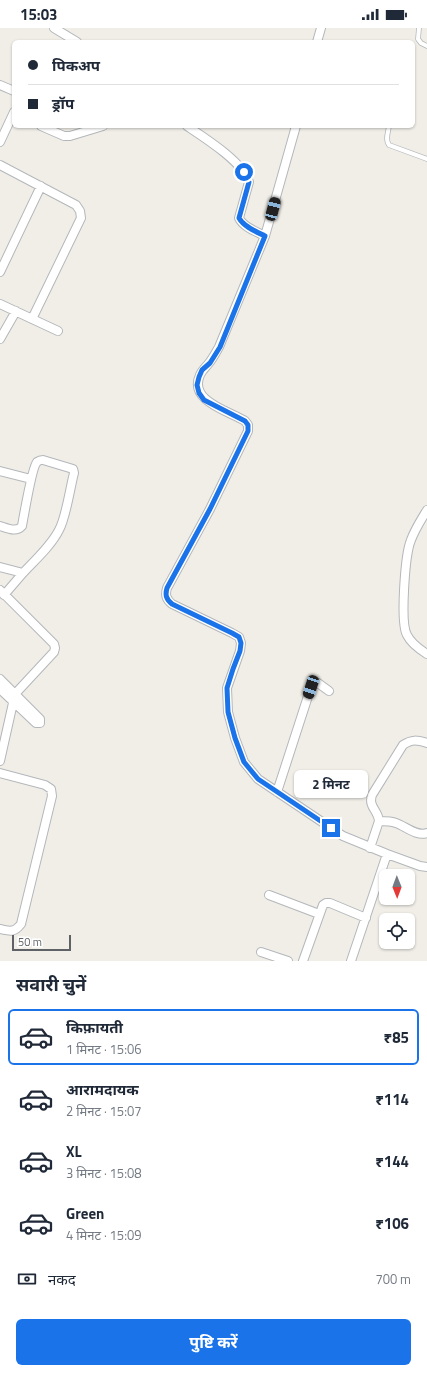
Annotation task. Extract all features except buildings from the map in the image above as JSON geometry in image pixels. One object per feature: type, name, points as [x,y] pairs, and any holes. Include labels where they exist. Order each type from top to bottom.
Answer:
[{"type":"street","points":[[54,28],[75,40]]},
{"type":"street","points":[[317,40],[320,28]]},
{"type":"street","points":[[0,84],[12,91]]},
{"type":"street","points":[[0,142],[12,117]]},
{"type":"street","points":[[46,128],[64,136],[70,136],[96,128]]},
{"type":"street","points":[[190,128],[227,156],[247,177],[249,182],[248,189],[239,218],[245,225],[265,236]]},
{"type":"street","points":[[295,128],[265,236],[220,347],[210,363],[202,370],[197,385],[199,393],[204,400],[245,421],[248,425],[248,431],[210,509],[165,594],[167,600],[172,604],[239,637],[241,643],[240,651],[227,688],[228,712],[235,738],[244,762],[258,779],[343,836],[370,848],[420,866],[427,867]]},
{"type":"street","points":[[0,165],[76,204],[80,211],[81,218],[32,319]]},
{"type":"street","points":[[0,272],[41,186]]},
{"type":"street","points":[[0,304],[58,331]]},
{"type":"street","points":[[0,339],[16,311]]},
{"type":"street","points":[[0,526],[15,530],[22,526],[31,479],[36,463],[39,460],[73,469],[74,473],[60,529],[53,540],[23,573],[2,592],[54,644],[55,648],[54,652],[14,698],[0,760]]},
{"type":"street","points":[[0,471],[31,479]]},
{"type":"street","points":[[427,510],[410,541],[406,563],[404,622],[406,634],[414,644],[427,654]]},
{"type":"street","points":[[0,567],[23,573]]},
{"type":"street","points":[[0,679],[14,698]]},
{"type":"street","points":[[277,792],[311,687],[318,683],[329,691]]},
{"type":"street","points":[[0,689],[14,698]]},
{"type":"street","points":[[370,848],[379,821],[379,816],[371,805],[372,796],[403,745],[409,741],[418,740],[427,742]]},
{"type":"street","points":[[0,773],[45,785],[51,789],[52,796],[21,924],[17,929],[10,931],[0,929]]},
{"type":"street","points":[[379,821],[394,822],[417,833],[427,833]]},
{"type":"street","points":[[351,961],[387,854]]},
{"type":"street","points":[[269,895],[319,914]]},
{"type":"street","points":[[303,961],[323,905],[326,903],[330,904],[366,918]]},
{"type":"street","points":[[261,952],[288,961]]},
{"type":"lane","points":[[419,28],[418,39],[421,43],[427,46]]},
{"type":"lane","points":[[389,128],[387,143],[427,159]]},
{"type":"route","points":[[244,172],[249,182],[239,218],[245,225],[265,236],[220,347],[210,363],[202,370],[197,385],[199,393],[204,400],[245,421],[248,425],[248,431],[210,509],[165,594],[167,600],[172,604],[239,637],[241,643],[240,651],[227,688],[228,712],[235,738],[244,762],[258,779],[331,828]]}]
